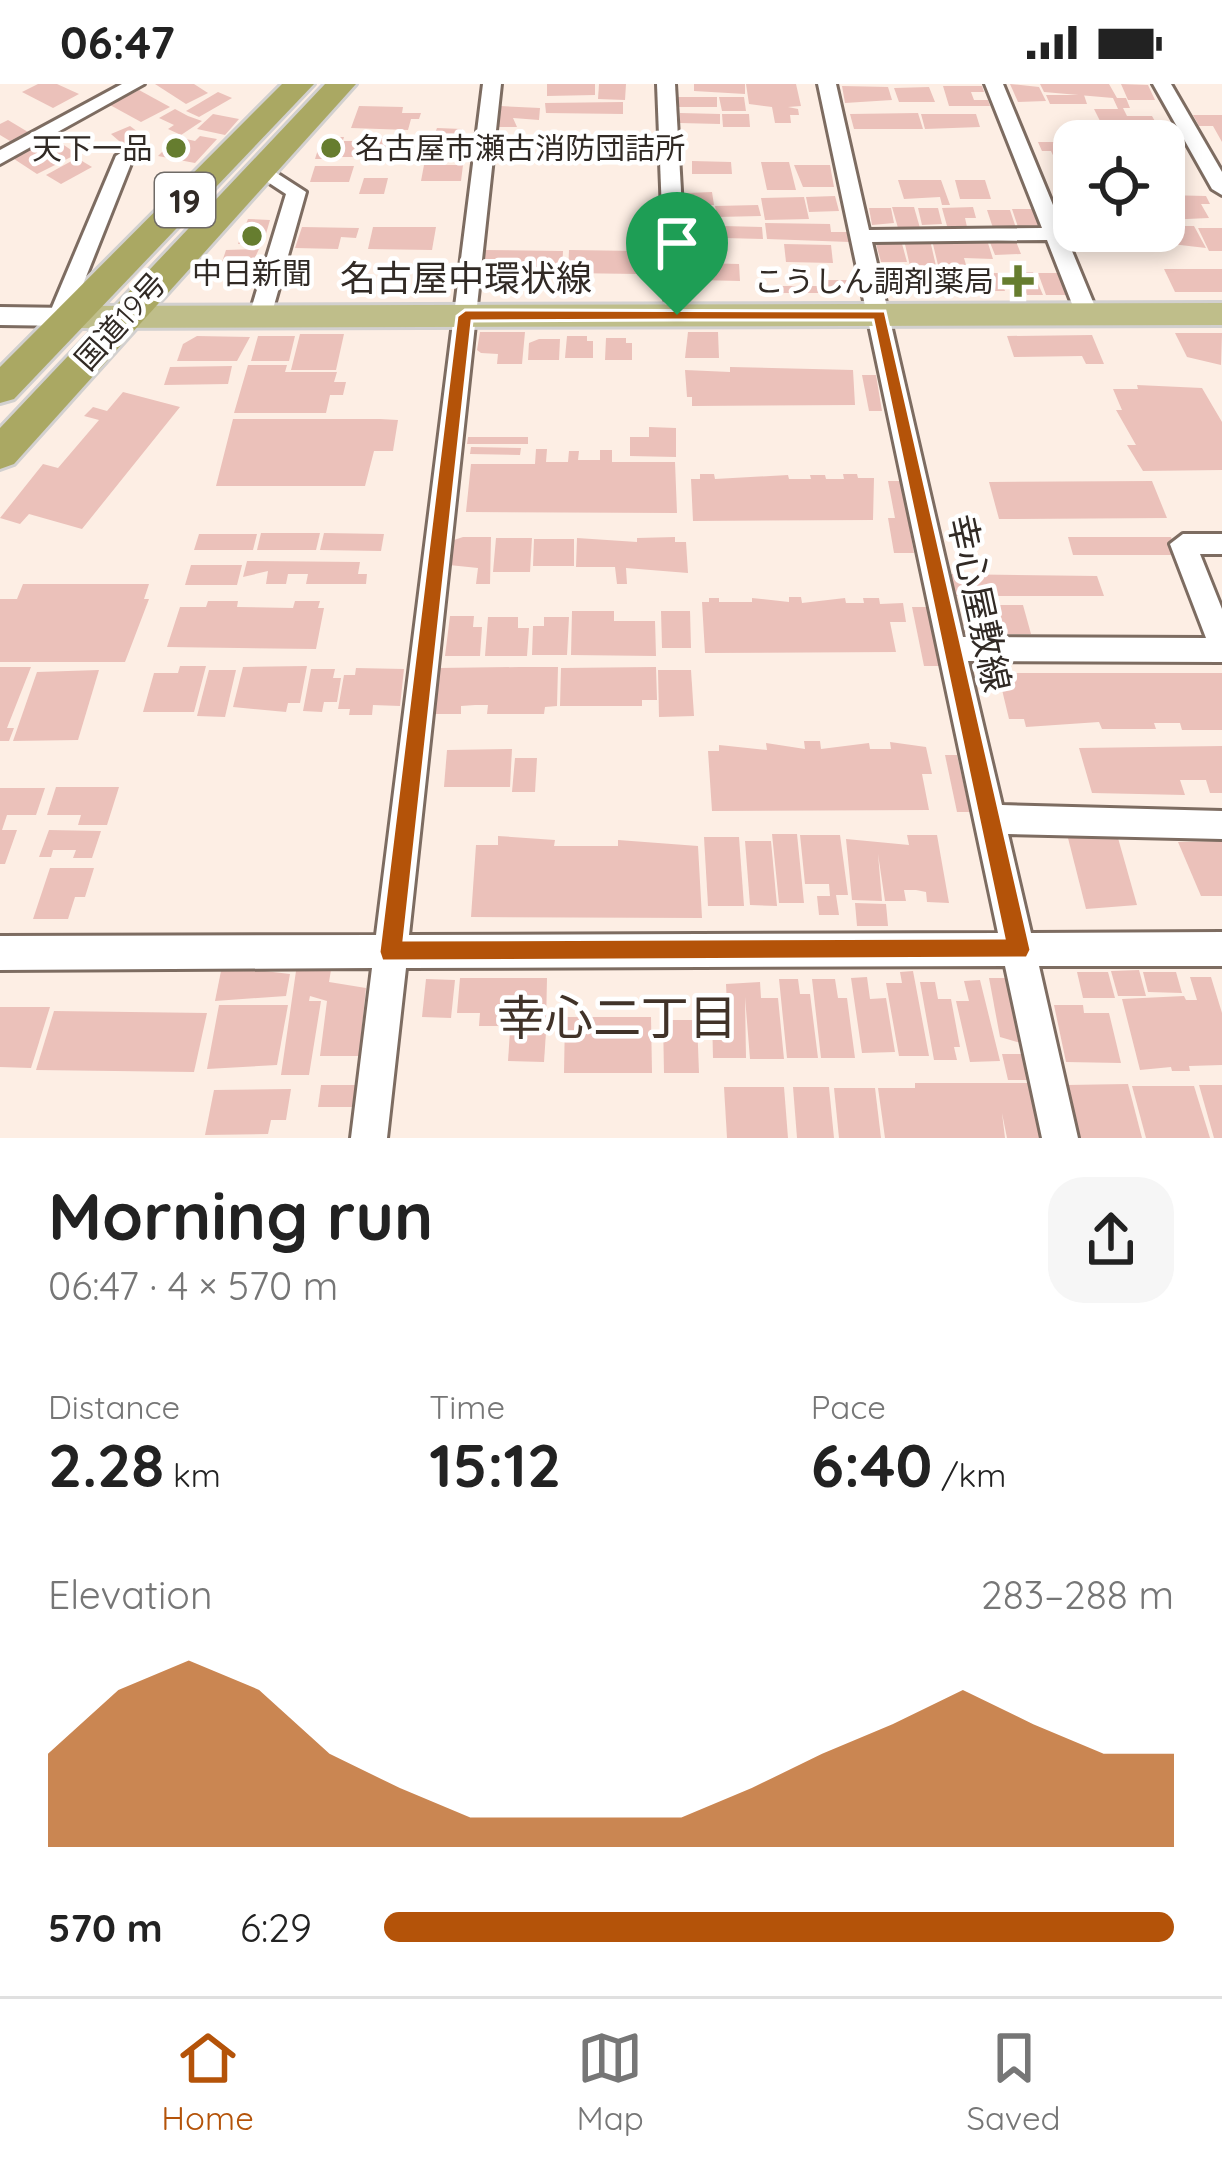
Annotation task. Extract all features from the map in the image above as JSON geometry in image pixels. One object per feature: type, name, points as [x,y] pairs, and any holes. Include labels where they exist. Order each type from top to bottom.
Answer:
[{"type":"highway","name":"国道19号","points":[[0,390],[65,317],[299,84]]},
{"type":"highway","name":"国道19号","points":[[0,454],[122,316],[341,84]]},
{"type":"main road","name":"名古屋中環状線","points":[[65,317],[1222,314]]},
{"type":"street","points":[[0,158],[135,84]]},
{"type":"street","points":[[370,1138],[491,84]]},
{"type":"street","points":[[666,84],[677,315]]},
{"type":"street","name":"幸心屋敷線","points":[[827,84],[1060,1138]]},
{"type":"street","points":[[862,236],[1053,234],[994,84]]},
{"type":"street","points":[[1162,84],[1222,189]]},
{"type":"street","points":[[0,316],[65,317],[125,156]]},
{"type":"street","points":[[260,316],[296,192],[261,169]]},
{"type":"street","points":[[1061,252],[1087,314]]},
{"type":"street","points":[[953,649],[1222,646],[1183,544],[1222,544]]},
{"type":"street","points":[[990,819],[1222,825]]},
{"type":"street","points":[[0,953],[1222,949]]},
{"type":"building","points":[[38,84],[57,84],[79,94],[53,108],[22,92]]},
{"type":"building","points":[[155,84],[194,84],[208,93],[186,104]]},
{"type":"building","points":[[547,84],[595,84],[595,95],[547,96]]},
{"type":"building","points":[[599,84],[626,84],[625,100],[598,99]]},
{"type":"building","points":[[694,84],[745,84],[745,94],[694,91]]},
{"type":"building","points":[[746,84],[796,84],[801,106],[788,107],[798,109],[799,115],[790,115],[791,123],[775,123],[772,107],[749,104]]},
{"type":"building","points":[[1010,84],[1039,87],[1046,101],[1018,102]]},
{"type":"building","points":[[1040,84],[1109,84],[1117,98],[1126,98],[1127,116],[1152,116],[1154,120],[1100,120],[1094,109],[1118,109],[1113,98],[1044,92]]},
{"type":"building","points":[[1121,84],[1148,85],[1155,100],[1128,100]]},
{"type":"building","points":[[842,86],[888,87],[892,100],[845,103]]},
{"type":"building","points":[[943,86],[982,86],[984,92],[971,92],[974,100],[988,100],[990,106],[949,106]]},
{"type":"building","points":[[929,87],[935,102],[899,102],[894,88]]},
{"type":"building","points":[[139,90],[170,107],[141,122],[110,105]]},
{"type":"building","points":[[218,92],[232,98],[199,117],[186,111]]},
{"type":"building","points":[[1046,95],[1084,95],[1087,104],[1050,104]]},
{"type":"building","points":[[677,97],[717,97],[717,107],[677,107]]},
{"type":"building","points":[[719,97],[744,97],[746,111],[722,111]]},
{"type":"building","points":[[623,102],[623,114],[546,113],[545,103]]},
{"type":"building","points":[[359,106],[403,107],[402,113],[421,113],[419,119],[411,119],[408,130],[351,128]]},
{"type":"building","points":[[500,106],[540,108],[539,120],[513,118],[517,127],[497,127]]},
{"type":"building","points":[[175,109],[202,121],[181,135],[168,129],[174,125],[159,118]]},
{"type":"building","points":[[680,113],[720,114],[720,124],[680,123]]},
{"type":"building","points":[[918,113],[923,129],[854,129],[850,114]]},
{"type":"building","points":[[213,114],[239,119],[225,135],[197,129]]},
{"type":"building","points":[[722,114],[749,114],[750,127],[723,127]]},
{"type":"building","points":[[921,114],[976,114],[980,127],[925,129]]},
{"type":"building","points":[[1193,115],[1222,115],[1222,142],[1213,126],[1199,126]]},
{"type":"building","points":[[8,120],[28,132],[10,141],[0,135],[0,124]]},
{"type":"building","points":[[130,126],[146,138],[126,147],[111,134]]},
{"type":"building","points":[[437,128],[462,129],[458,153],[417,154],[419,139],[456,138],[434,136]]},
{"type":"building","points":[[49,135],[77,154],[37,174],[8,155]]},
{"type":"building","points":[[200,136],[217,139],[195,163],[158,156],[177,137],[195,141]]},
{"type":"building","points":[[322,137],[344,137],[337,159],[315,159]]},
{"type":"building","points":[[380,138],[406,139],[401,159],[375,158]]},
{"type":"building","points":[[344,141],[375,141],[371,157],[340,157]]},
{"type":"building","points":[[1038,142],[1053,142],[1053,155],[1042,151]]},
{"type":"building","points":[[77,158],[92,167],[61,184],[46,175]]},
{"type":"building","points":[[692,161],[731,162],[732,174],[692,174]]},
{"type":"building","points":[[761,162],[789,162],[796,190],[767,190]]},
{"type":"building","points":[[424,165],[463,165],[461,181],[421,181]]},
{"type":"building","points":[[794,165],[830,165],[834,187],[803,187]]},
{"type":"building","points":[[315,166],[354,166],[349,182],[310,182]]},
{"type":"building","points":[[364,178],[388,178],[384,194],[359,194]]},
{"type":"building","points":[[898,180],[941,180],[950,205],[942,205],[940,197],[904,199]]},
{"type":"building","points":[[955,180],[985,180],[991,199],[960,199]]},
{"type":"building","points":[[712,192],[714,205],[688,206],[687,193]]},
{"type":"building","points":[[835,196],[839,211],[809,212],[806,197]]},
{"type":"building","points":[[1185,196],[1206,196],[1210,204],[1201,204],[1209,218],[1185,219]]},
{"type":"building","points":[[804,197],[809,219],[765,220],[761,198]]},
{"type":"building","points":[[758,205],[761,216],[717,217],[715,206]]},
{"type":"building","points":[[892,207],[914,207],[920,228],[898,228]]},
{"type":"building","points":[[973,207],[976,218],[965,218],[967,227],[947,226],[942,208]]},
{"type":"building","points":[[869,208],[891,208],[894,223],[872,225]]},
{"type":"building","points":[[918,208],[938,208],[942,224],[922,225]]},
{"type":"building","points":[[1012,209],[1033,209],[1039,227],[1018,227]]},
{"type":"building","points":[[987,210],[1010,210],[1016,228],[993,228]]},
{"type":"building","points":[[248,219],[270,220],[263,244],[238,244]]},
{"type":"building","points":[[765,223],[830,224],[831,232],[848,232],[850,242],[767,239]]},
{"type":"building","points":[[723,226],[762,227],[763,239],[724,238]]},
{"type":"building","points":[[1185,226],[1194,226],[1206,248],[1185,246]]},
{"type":"building","points":[[302,227],[359,228],[356,238],[341,237],[338,249],[295,248]]},
{"type":"building","points":[[373,227],[436,227],[432,250],[368,249]]},
{"type":"building","points":[[1198,228],[1222,228],[1222,251],[1209,251]]},
{"type":"building","points":[[1015,239],[1021,254],[995,255],[989,240]]},
{"type":"building","points":[[875,240],[901,240],[907,262],[881,262]]},
{"type":"building","points":[[904,240],[930,240],[936,266],[910,266]]},
{"type":"building","points":[[932,240],[987,240],[993,259],[964,258],[966,265],[938,265]]},
{"type":"building","points":[[784,244],[831,245],[833,263],[786,262]]},
{"type":"building","points":[[259,249],[245,279],[206,280],[210,265],[221,265],[226,250]]},
{"type":"building","points":[[482,250],[563,251],[562,272],[479,271]]},
{"type":"building","points":[[569,250],[638,251],[638,274],[568,273]]},
{"type":"building","points":[[698,263],[739,264],[740,281],[698,280]]},
{"type":"building","points":[[901,268],[909,295],[887,295],[880,269]]},
{"type":"building","points":[[978,269],[983,291],[908,289],[904,270]]},
{"type":"building","points":[[1164,269],[1222,269],[1222,292],[1175,292]]},
{"type":"building","points":[[1018,272],[1033,272],[1043,295],[1027,295]]},
{"type":"building","points":[[980,273],[999,273],[1005,291],[986,291]]},
{"type":"building","points":[[1038,273],[1058,273],[1067,295],[1046,295]]},
{"type":"building","points":[[821,280],[848,280],[850,293],[782,293],[782,286],[822,286]]},
{"type":"building","points":[[480,332],[525,332],[522,364],[497,364],[498,354],[477,350]]},
{"type":"building","points":[[688,332],[718,332],[719,358],[685,358]]},
{"type":"building","points":[[1175,333],[1222,333],[1221,365],[1187,357]]},
{"type":"building","points":[[300,334],[344,334],[336,370],[291,370]]},
{"type":"building","points":[[1092,335],[1104,364],[1086,364],[1082,356],[1014,357],[1007,336]]},
{"type":"building","points":[[197,336],[250,337],[237,361],[177,361],[183,344]]},
{"type":"building","points":[[258,336],[295,336],[289,361],[251,361]]},
{"type":"building","points":[[567,336],[587,336],[587,341],[593,341],[593,358],[565,358]]},
{"type":"building","points":[[606,338],[626,338],[626,343],[632,343],[632,360],[605,360]]},
{"type":"building","points":[[560,339],[559,360],[528,360],[529,343]]},
{"type":"building","points":[[248,365],[287,365],[285,372],[337,372],[334,382],[346,382],[343,395],[330,395],[326,413],[234,413]]},
{"type":"building","points":[[232,366],[228,384],[164,385],[170,367]]},
{"type":"building","points":[[730,367],[853,370],[855,405],[692,406],[685,370],[730,372]]},
{"type":"building","points":[[862,375],[876,375],[882,411],[869,411]]},
{"type":"building","points":[[1137,385],[1202,388],[1222,422],[1222,470],[1143,471],[1127,445],[1136,445],[1116,410],[1122,410],[1113,389],[1138,389]]},
{"type":"building","points":[[123,392],[180,407],[82,529],[29,514],[20,524],[0,518],[43,464],[58,468],[99,420],[84,416],[93,407],[107,411]]},
{"type":"building","points":[[233,419],[398,420],[393,451],[374,451],[365,486],[216,486]]},
{"type":"building","points":[[649,427],[676,428],[676,457],[630,456],[630,437],[649,437]]},
{"type":"building","points":[[468,437],[528,437],[528,444],[467,444]]},
{"type":"building","points":[[471,447],[521,448],[520,455],[470,454]]},
{"type":"building","points":[[536,449],[547,449],[546,462],[568,462],[569,451],[579,451],[578,460],[600,460],[600,450],[612,450],[612,462],[675,462],[677,513],[466,512],[471,464],[535,464]]},
{"type":"building","points":[[700,474],[714,474],[715,479],[825,475],[826,479],[844,479],[843,474],[874,478],[873,520],[693,521],[691,479],[700,479]]},
{"type":"building","points":[[888,481],[901,481],[914,553],[894,553],[888,518],[895,518]]},
{"type":"building","points":[[1152,481],[1167,518],[999,519],[989,482]]},
{"type":"building","points":[[261,533],[320,533],[316,550],[257,550]]},
{"type":"building","points":[[324,533],[384,534],[381,551],[320,550]]},
{"type":"building","points":[[199,534],[257,534],[253,550],[194,550]]},
{"type":"building","points":[[491,537],[490,584],[476,584],[478,568],[449,565],[451,541]]},
{"type":"building","points":[[675,537],[675,542],[686,542],[688,573],[626,568],[627,584],[617,584],[615,567],[576,567],[577,538],[637,542],[637,538]]},
{"type":"building","points":[[1068,537],[1171,537],[1178,555],[1073,555]]},
{"type":"building","points":[[496,538],[532,538],[530,572],[493,572]]},
{"type":"building","points":[[534,539],[574,539],[574,566],[533,566]]},
{"type":"building","points":[[247,561],[360,562],[358,574],[367,574],[366,584],[306,584],[308,574],[288,574],[286,584],[266,584],[268,571],[243,577]]},
{"type":"building","points":[[191,565],[242,565],[237,585],[185,585]]},
{"type":"building","points":[[945,574],[1097,576],[1104,596],[949,596]]},
{"type":"building","points":[[23,584],[149,584],[144,599],[149,599],[125,662],[0,662],[0,599],[17,599]]},
{"type":"building","points":[[789,597],[801,597],[802,603],[845,598],[846,603],[864,603],[863,598],[879,598],[880,604],[903,603],[906,622],[890,622],[896,652],[705,653],[702,602],[719,598],[719,602],[752,602],[752,598],[789,602]]},
{"type":"building","points":[[208,601],[293,608],[295,601],[320,601],[318,608],[324,608],[316,649],[167,647],[180,607],[206,607]]},
{"type":"building","points":[[963,605],[1023,605],[1031,634],[970,634]]},
{"type":"building","points":[[912,607],[927,607],[940,666],[924,666]]},
{"type":"building","points":[[572,611],[614,611],[614,621],[655,621],[656,656],[571,655]]},
{"type":"building","points":[[661,611],[690,611],[691,648],[662,648]]},
{"type":"building","points":[[450,616],[474,616],[473,627],[482,627],[480,656],[445,656]]},
{"type":"building","points":[[488,617],[518,617],[518,628],[529,628],[527,656],[485,656]]},
{"type":"building","points":[[544,617],[569,617],[567,655],[532,655],[533,626],[544,626]]},
{"type":"building","points":[[180,666],[206,666],[194,712],[143,712],[154,673],[178,673]]},
{"type":"building","points":[[307,666],[300,703],[288,703],[286,712],[233,707],[243,667]]},
{"type":"building","points":[[0,667],[31,667],[7,728],[14,728],[9,741],[0,741]]},
{"type":"building","points":[[558,667],[557,706],[545,707],[544,714],[487,714],[488,705],[475,705],[461,706],[461,714],[434,714],[438,668]]},
{"type":"building","points":[[656,667],[657,700],[642,700],[642,706],[560,706],[561,668]]},
{"type":"building","points":[[356,668],[404,669],[400,706],[373,705],[372,715],[349,715],[350,709],[338,709],[344,675],[355,675]]},
{"type":"building","points":[[311,669],[335,669],[333,678],[341,678],[337,702],[324,702],[322,712],[303,711]]},
{"type":"building","points":[[99,670],[78,740],[13,741],[37,672]]},
{"type":"building","points":[[209,670],[236,670],[225,717],[197,716]]},
{"type":"building","points":[[658,670],[691,670],[694,716],[659,717]]},
{"type":"building","points":[[998,673],[1222,673],[1222,730],[1182,730],[1180,723],[1154,723],[1156,729],[1102,729],[1099,722],[1026,727],[1024,719],[1009,719]]},
{"type":"building","points":[[804,741],[820,741],[821,749],[869,743],[870,749],[891,749],[890,742],[926,747],[932,774],[922,774],[929,810],[712,811],[708,751],[719,751],[719,745],[767,750],[766,743],[805,749]]},
{"type":"building","points":[[1222,746],[1222,793],[1210,793],[1206,780],[1180,780],[1185,795],[1092,793],[1079,748]]},
{"type":"building","points":[[512,749],[510,787],[444,787],[447,750]]},
{"type":"building","points":[[945,755],[957,755],[970,812],[957,812]]},
{"type":"building","points":[[515,758],[537,758],[535,792],[512,792]]},
{"type":"building","points":[[56,787],[119,787],[107,825],[78,825],[81,815],[47,815]]},
{"type":"building","points":[[0,788],[45,788],[36,815],[7,815],[2,830],[17,830],[5,864],[0,864]]},
{"type":"building","points":[[49,830],[101,831],[92,858],[73,858],[76,850],[53,850],[51,857],[39,857]]},
{"type":"building","points":[[772,834],[797,834],[804,903],[779,903]]},
{"type":"building","points":[[800,835],[840,835],[848,895],[836,895],[839,915],[819,915],[817,896],[830,896],[829,884],[805,884]]},
{"type":"building","points":[[907,835],[937,835],[949,903],[927,902],[926,892],[916,890],[904,890],[906,901],[885,901],[878,854],[882,901],[852,900],[846,839],[909,845]]},
{"type":"building","points":[[498,836],[555,840],[554,846],[618,846],[618,840],[698,846],[702,918],[471,917],[476,845],[498,845]]},
{"type":"building","points":[[704,837],[739,837],[744,906],[708,906]]},
{"type":"building","points":[[1068,838],[1118,838],[1137,905],[1086,909]]},
{"type":"building","points":[[745,841],[771,841],[777,906],[750,905]]},
{"type":"building","points":[[1222,841],[1222,896],[1201,896],[1178,842]]},
{"type":"building","points":[[50,868],[94,868],[85,897],[75,897],[68,919],[33,919]]},
{"type":"building","points":[[855,903],[886,904],[888,926],[857,926]]},
{"type":"building","points":[[331,970],[329,982],[366,988],[359,1056],[320,1056],[327,1001],[310,996],[309,1001],[321,1001],[309,1075],[281,1075],[296,971]]},
{"type":"building","points":[[1139,970],[1146,996],[1118,996],[1111,971]]},
{"type":"building","points":[[221,971],[290,974],[286,996],[215,1001]]},
{"type":"building","points":[[913,971],[929,1056],[899,1056],[886,983],[902,983],[900,972]]},
{"type":"building","points":[[1077,972],[1108,972],[1115,998],[1083,998]]},
{"type":"building","points":[[1143,972],[1176,972],[1182,993],[1148,992]]},
{"type":"building","points":[[867,977],[870,999],[886,998],[895,1052],[862,1053],[851,978]]},
{"type":"building","points":[[1190,977],[1211,977],[1222,1013],[1222,1065],[1189,1066],[1190,1071],[1172,1071],[1171,1067],[1140,1070],[1122,999],[1184,996],[1197,1000]]},
{"type":"building","points":[[460,978],[547,978],[546,1026],[479,1026],[480,1013],[457,1013]]},
{"type":"building","points":[[989,978],[1011,978],[1028,1045],[1000,1037]]},
{"type":"building","points":[[426,979],[455,980],[451,1018],[422,1017]]},
{"type":"building","points":[[779,979],[798,979],[800,994],[810,994],[818,1058],[787,1058]]},
{"type":"building","points":[[812,979],[835,979],[838,998],[847,998],[855,1058],[821,1058]]},
{"type":"building","points":[[980,980],[1000,1061],[970,1062],[956,1001],[969,1001],[964,981]]},
{"type":"building","points":[[760,982],[761,998],[778,998],[784,1059],[750,1059],[745,997],[746,1058],[713,1058],[712,1015],[721,1016],[721,1007],[727,1007],[726,984]]},
{"type":"building","points":[[920,982],[935,982],[938,999],[951,999],[960,1047],[954,1047],[957,1060],[934,1060]]},
{"type":"building","points":[[219,1005],[288,1005],[277,1065],[207,1069]]},
{"type":"building","points":[[1054,1005],[1083,1005],[1084,1013],[1109,1013],[1121,1063],[1066,1062]]},
{"type":"building","points":[[0,1007],[50,1007],[31,1068],[0,1067]]},
{"type":"building","points":[[54,1011],[207,1013],[194,1072],[36,1070]]},
{"type":"building","points":[[565,1017],[651,1017],[652,1073],[564,1073]]},
{"type":"building","points":[[663,1020],[697,1020],[699,1073],[664,1073]]},
{"type":"building","points":[[510,1031],[546,1032],[544,1062],[508,1061]]},
{"type":"building","points":[[1002,1054],[1032,1054],[1038,1080],[1008,1080]]},
{"type":"building","points":[[915,1083],[1036,1083],[1049,1138],[1007,1138],[1002,1113],[1005,1138],[885,1138],[878,1088],[915,1088]]},
{"type":"building","points":[[1128,1084],[1142,1138],[1079,1138],[1066,1085]]},
{"type":"building","points":[[321,1085],[356,1085],[354,1107],[318,1107]]},
{"type":"building","points":[[1199,1085],[1222,1085],[1222,1138],[1214,1138]]},
{"type":"building","points":[[1132,1086],[1194,1086],[1210,1138],[1146,1138]]},
{"type":"building","points":[[724,1087],[784,1087],[788,1138],[727,1138]]},
{"type":"building","points":[[793,1087],[829,1087],[834,1138],[797,1138]]},
{"type":"building","points":[[834,1088],[875,1088],[881,1138],[839,1138]]},
{"type":"building","points":[[291,1089],[286,1120],[271,1120],[268,1134],[205,1135],[214,1090]]},
{"type":"place","name":"天下一品","points":[[176,148]]},
{"type":"place","name":"名古屋市瀬古消防団詰所","points":[[331,148]]},
{"type":"place","name":"中日新聞","points":[[252,236]]},
{"type":"place","name":"こうしん調剤薬局","points":[[1018,281]]},
{"type":"district","name":"幸心二丁目","points":[[617,1017]]},
{"type":"route","points":[[880,314],[1019,950],[391,952],[465,316],[677,315],[880,314]]}]
